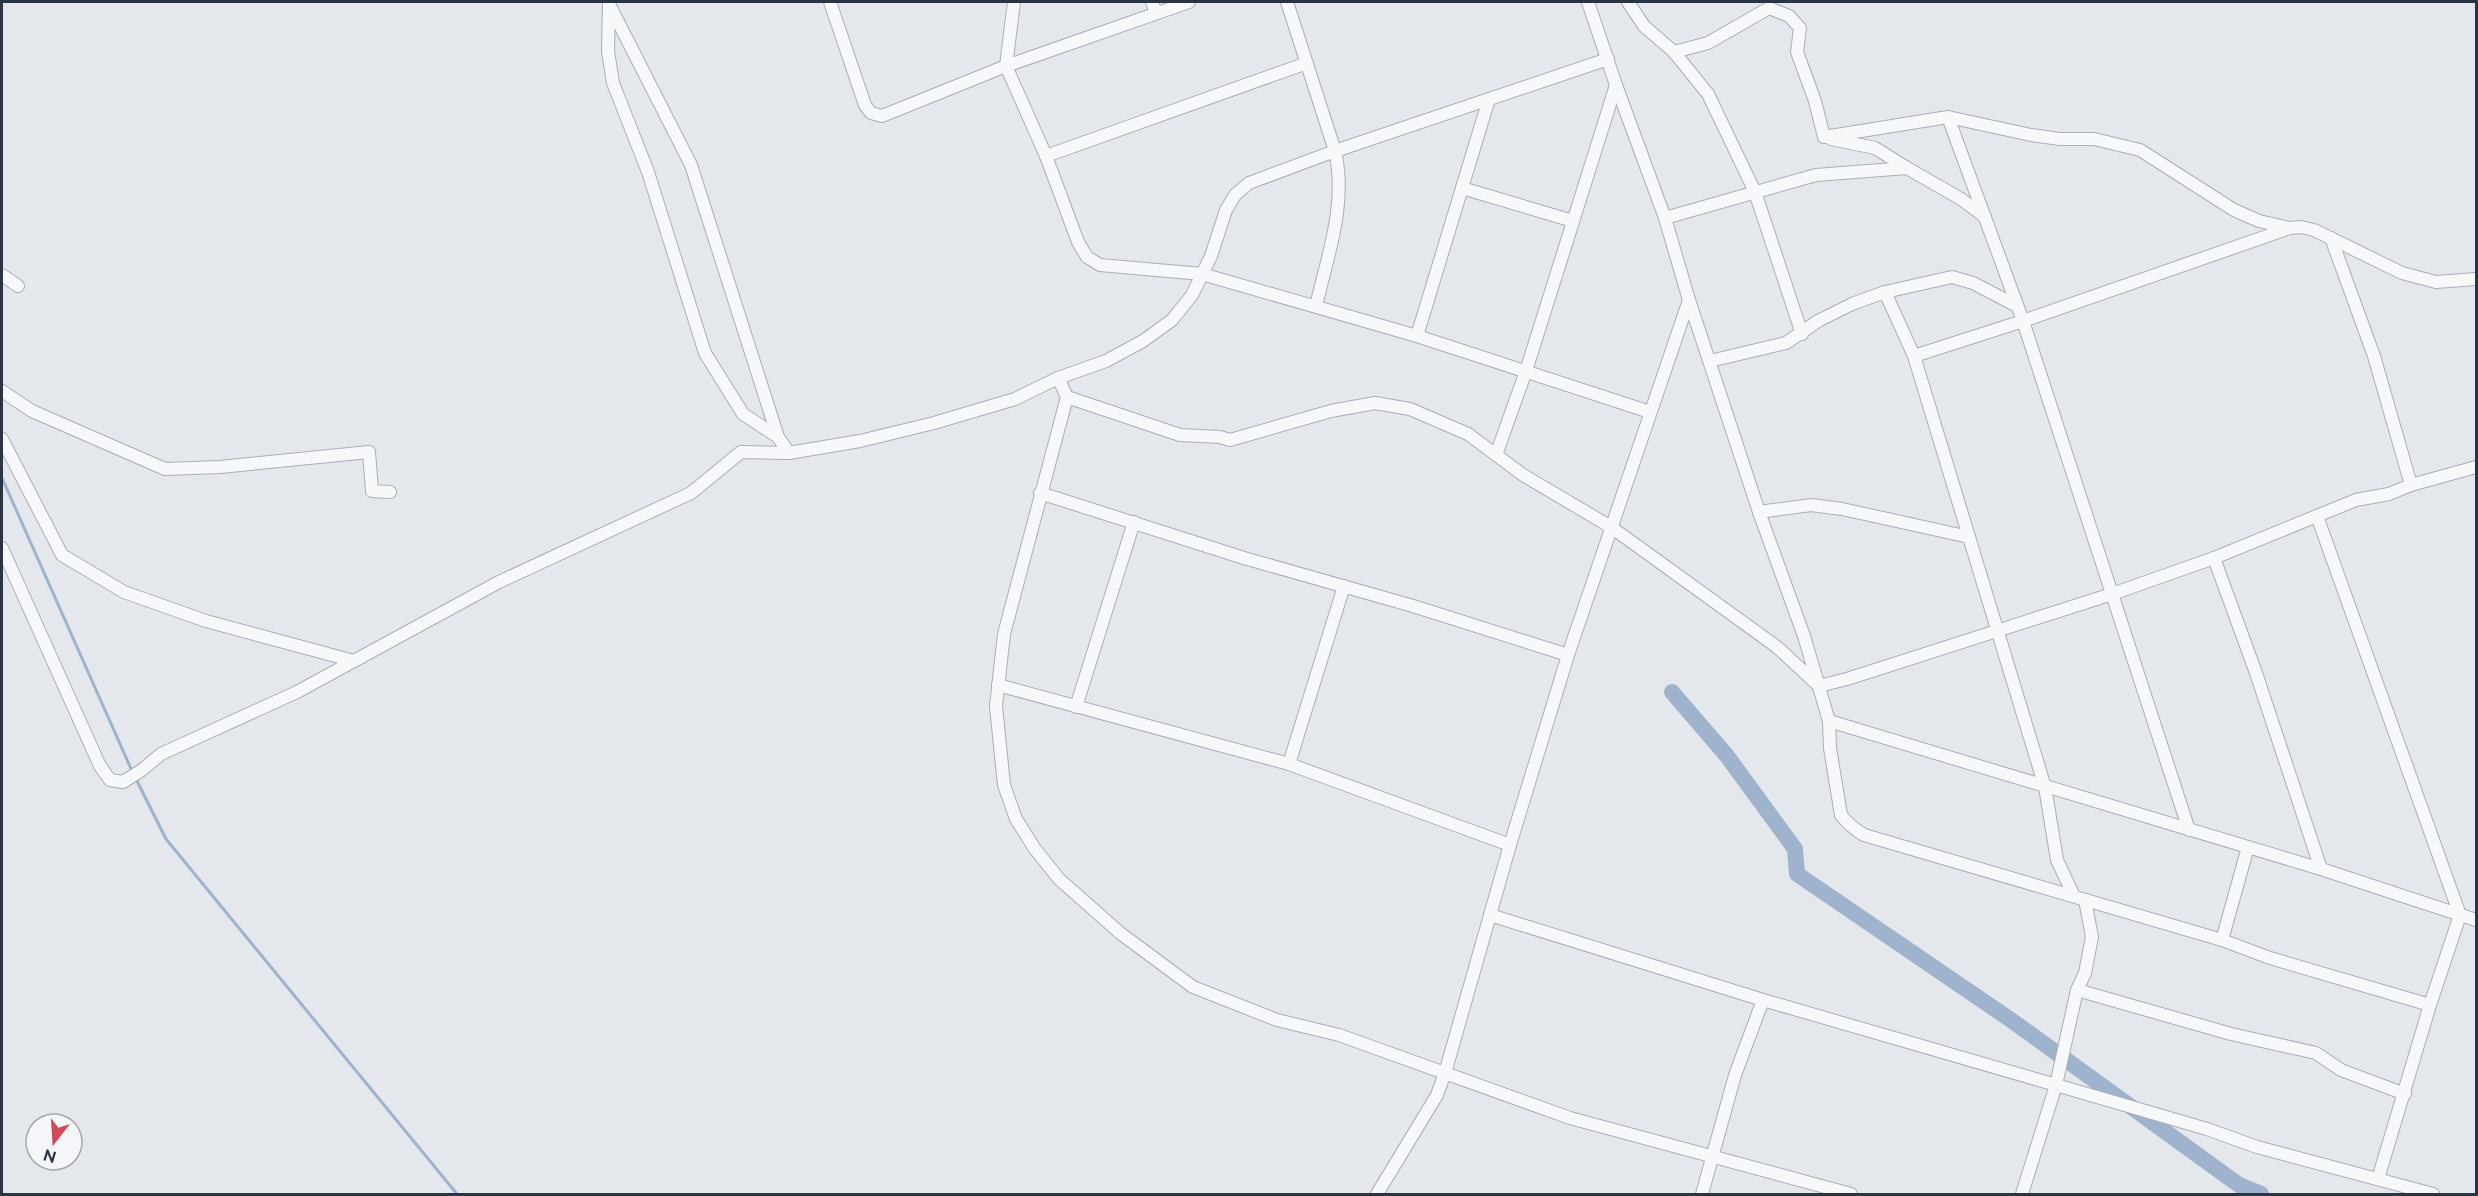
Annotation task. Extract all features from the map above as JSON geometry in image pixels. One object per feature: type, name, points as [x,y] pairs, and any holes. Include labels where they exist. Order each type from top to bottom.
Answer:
[{"type":"street","points":[[609,2],[608,51],[613,83],[648,172],[705,353],[743,414],[778,437]]},
{"type":"street","points":[[609,2],[691,165],[778,437],[789,453]]},
{"type":"street","points":[[830,2],[865,105],[871,113],[882,117],[1154,7],[1189,2]]},
{"type":"street","points":[[1014,2],[1006,66],[1046,156],[1078,242],[1086,256],[1100,265],[1202,274],[1417,336],[1650,412]]},
{"type":"street","points":[[1287,2],[1341,175],[1340,202],[1316,306]]},
{"type":"street","points":[[1588,2],[1665,218],[1689,300],[1759,512],[1804,636],[1829,721],[1830,748],[1840,816],[1851,828],[1864,835],[2222,940],[2270,958],[2430,1005]]},
{"type":"street","points":[[1628,2],[1644,26],[1674,52],[1708,94],[1755,192],[1802,334]]},
{"type":"street","points":[[1674,52],[1708,43],[1769,8],[1789,16],[1800,28],[1797,52],[1815,101],[1824,137]]},
{"type":"street","points":[[2,549],[100,766],[110,780],[123,782],[161,754],[297,692],[499,582],[692,493],[741,452],[789,453],[860,441],[934,423],[1015,399],[1058,378],[1106,361],[1143,341],[1172,320],[1192,295],[1211,255],[1226,210],[1235,195],[1249,183],[1335,151],[1608,59]]},
{"type":"street","points":[[1046,156],[1307,63]]},
{"type":"street","points":[[1496,455],[1526,371],[1616,85]]},
{"type":"street","points":[[1417,336],[1489,99]]},
{"type":"street","points":[[1824,137],[1948,117],[2031,135],[2060,139],[2094,139],[2140,150],[2234,210],[2259,221],[2290,228],[2308,228],[2402,273],[2436,282],[2476,279]]},
{"type":"street","points":[[1948,117],[2023,321],[2189,830]]},
{"type":"street","points":[[1824,137],[1875,148],[1961,200],[1986,218]]},
{"type":"street","points":[[1665,218],[1816,175],[1907,168]]},
{"type":"street","points":[[1462,188],[1573,221]]},
{"type":"street","points":[[1914,356],[2023,321],[2290,228]]},
{"type":"street","points":[[2331,238],[2374,356],[2411,485]]},
{"type":"street","points":[[2,275],[18,286]]},
{"type":"street","points":[[1710,361],[1786,343],[1818,321],[1852,304],[1885,292],[1952,277],[1973,283],[2017,306]]},
{"type":"street","points":[[1885,292],[1914,356],[1998,629],[2045,787],[2057,860],[2080,898],[2092,937],[2085,973],[2077,990],[2055,1085],[2022,1194]]},
{"type":"street","points":[[1377,1194],[1437,1095],[1445,1073],[1510,845],[1568,655],[1689,300]]},
{"type":"street","points":[[1058,378],[1067,397],[1004,634],[996,706],[1004,785],[1017,819],[1035,849],[1059,879],[1120,933],[1193,987],[1277,1020],[1339,1035],[1570,1118],[1851,1194]]},
{"type":"street","points":[[2,391],[32,411],[165,469],[220,467],[369,452],[372,491],[390,492]]},
{"type":"street","points":[[1067,397],[1180,435],[1220,437],[1230,440],[1331,411],[1375,403],[1410,409],[1468,434],[1523,475],[1611,527],[1777,647],[1819,686]]},
{"type":"street","points":[[2,440],[62,555],[124,592],[206,621],[354,661]]},
{"type":"street","points":[[1819,686],[2112,594],[2214,558],[2356,500],[2389,494],[2411,485],[2476,467]]},
{"type":"street","points":[[1040,493],[1244,558],[1413,606],[1568,655]]},
{"type":"street","points":[[1759,512],[1811,505],[1842,509],[1969,537]]},
{"type":"street","points":[[2317,516],[2460,915],[2430,1005],[2378,1179]]},
{"type":"street","points":[[1076,707],[1134,522]]},
{"type":"street","points":[[2214,558],[2256,673],[2321,869]]},
{"type":"street","points":[[1289,764],[1344,586]]},
{"type":"street","points":[[998,685],[1289,764],[1510,845]]},
{"type":"street","points":[[1829,721],[2321,869],[2476,920]]},
{"type":"street","points":[[2222,940],[2248,847]]},
{"type":"street","points":[[1490,915],[1763,1000],[2206,1129],[2257,1147],[2433,1194]]},
{"type":"street","points":[[2077,990],[2230,1034],[2316,1053],[2341,1070],[2405,1094]]},
{"type":"street","points":[[1702,1194],[1735,1075],[1763,1000]]},
{"type":"waterway","points":[[2,478],[132,771]]},
{"type":"waterway","points":[[1672,692],[1727,756],[1795,849],[1797,874],[2011,1020],[2239,1185],[2261,1194]]},
{"type":"waterway","points":[[135,777],[166,839],[457,1194]]}]
